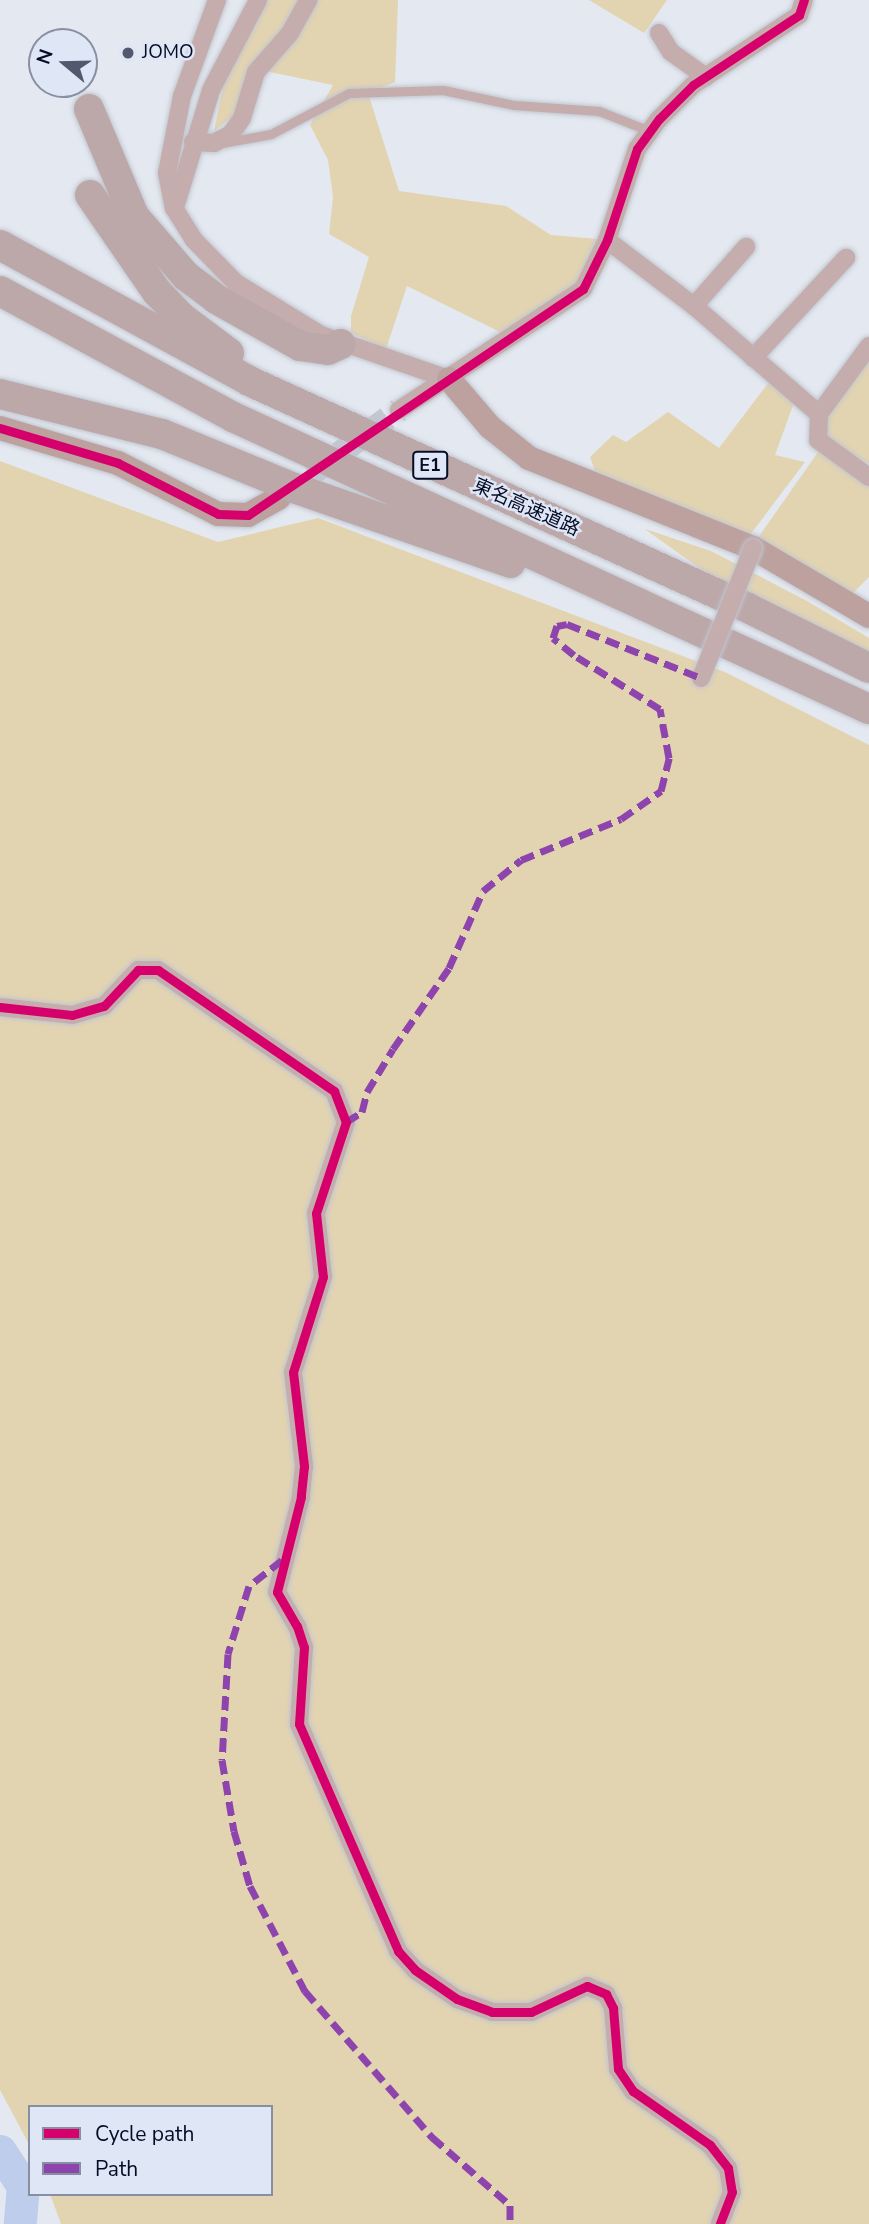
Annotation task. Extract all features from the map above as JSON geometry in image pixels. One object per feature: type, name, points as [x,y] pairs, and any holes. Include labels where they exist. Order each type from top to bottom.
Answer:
[{"type":"highway","points":[[89,110],[134,216],[163,253],[216,299],[300,346],[328,350],[341,344]]},
{"type":"highway","points":[[90,195],[157,292],[214,345],[407,455]]},
{"type":"highway","name":"東名高速道路","points":[[0,245],[249,382],[746,607],[869,668]]},
{"type":"highway","name":"東名高速道路","points":[[0,291],[233,417],[869,709]]},
{"type":"highway","points":[[0,394],[162,434],[294,488],[706,632]]},
{"type":"street","points":[[217,0],[171,137],[167,173],[174,208],[193,239],[236,282],[341,344],[449,379],[490,427],[529,457],[753,548],[869,616]]},
{"type":"street","points":[[174,208],[211,90],[258,0]]},
{"type":"street","points":[[193,142],[214,143],[231,134],[242,118],[256,72],[290,33],[308,0]]},
{"type":"street","points":[[399,410],[583,289],[607,240],[637,149],[650,131],[706,77],[799,15],[804,0]]},
{"type":"street","points":[[659,33],[671,52],[706,77]]},
{"type":"street","points":[[607,240],[694,306],[819,414]]},
{"type":"street","points":[[694,306],[746,247]]},
{"type":"street","points":[[753,358],[846,258]]},
{"type":"street","points":[[869,346],[819,414],[818,440],[869,477]]},
{"type":"street","points":[[0,428],[118,463],[218,514],[248,515],[279,498]]},
{"type":"street","points":[[701,678],[753,548]]},
{"type":"street","points":[[0,1007],[72,1015],[104,1006],[138,970],[158,970],[334,1091],[346,1122],[316,1213],[323,1277],[293,1372],[304,1466],[301,1497],[277,1592],[297,1626],[304,1647],[299,1724],[398,1951],[415,1970],[457,1999],[492,2012],[531,2012],[587,1986],[606,1994],[613,2008],[618,2069],[633,2091],[710,2145],[728,2168],[732,2192],[720,2224]]},
{"type":"lane","points":[[214,143],[240,143],[271,134],[349,93],[443,90],[514,104],[599,111],[650,131]]},
{"type":"lane","points":[[117,236],[121,190]]},
{"type":"shaded area","points":[[267,0],[398,0],[395,82],[368,93],[399,191],[506,206],[551,235],[598,239],[583,281],[506,335],[407,286],[386,349],[351,333],[351,316],[369,257],[329,234],[333,197],[328,160],[310,125],[333,85],[265,71],[236,114],[214,131],[224,81]]},
{"type":"shaded area","points":[[589,0],[667,0],[644,33]]},
{"type":"shaded area","points":[[869,354],[869,464],[829,440],[824,424]]},
{"type":"shaded area","points":[[772,378],[795,400],[775,455],[805,462],[750,535],[595,471],[590,457],[613,435],[626,442],[668,412],[719,448]]},
{"type":"shaded area","points":[[823,445],[869,483],[869,577],[852,594],[755,542]]},
{"type":"shaded area","points":[[0,461],[218,542],[318,518],[725,672],[869,745],[869,2224],[61,2224],[51,2196],[273,2196],[273,2105],[28,2105],[28,2142],[0,2090]]},
{"type":"shaded area","points":[[645,529],[711,551],[807,601],[869,638],[869,653],[702,570]]},
{"type":"waterway","points":[[0,2151],[23,2186],[20,2224]]},
{"type":"tunnel","points":[[281,496],[399,410]]},
{"type":"marked path","points":[[346,1122],[362,1112],[367,1092],[449,968],[483,891],[521,860],[621,819],[661,791],[669,758],[660,709],[574,655],[553,638],[557,626],[567,624],[701,678]]},
{"type":"marked path","points":[[282,1560],[249,1586],[228,1654],[222,1760],[234,1831],[250,1886],[305,1991],[432,2137],[510,2205],[510,2224]]},
{"type":"cycle path","points":[[0,428],[118,463],[218,514],[248,515],[583,289],[607,240],[637,149],[659,119],[693,85],[799,15],[804,0]]},
{"type":"cycle path","points":[[0,1007],[72,1015],[104,1006],[138,970],[158,970],[334,1091],[346,1122],[316,1213],[323,1277],[293,1372],[304,1466],[301,1497],[277,1592],[297,1626],[304,1647],[299,1724],[398,1951],[415,1970],[457,1999],[492,2012],[531,2012],[587,1986],[606,1994],[613,2008],[618,2069],[633,2091],[710,2145],[728,2168],[732,2192],[720,2224]]},
{"type":"place","name":"JOMO","points":[[128,53]]}]
